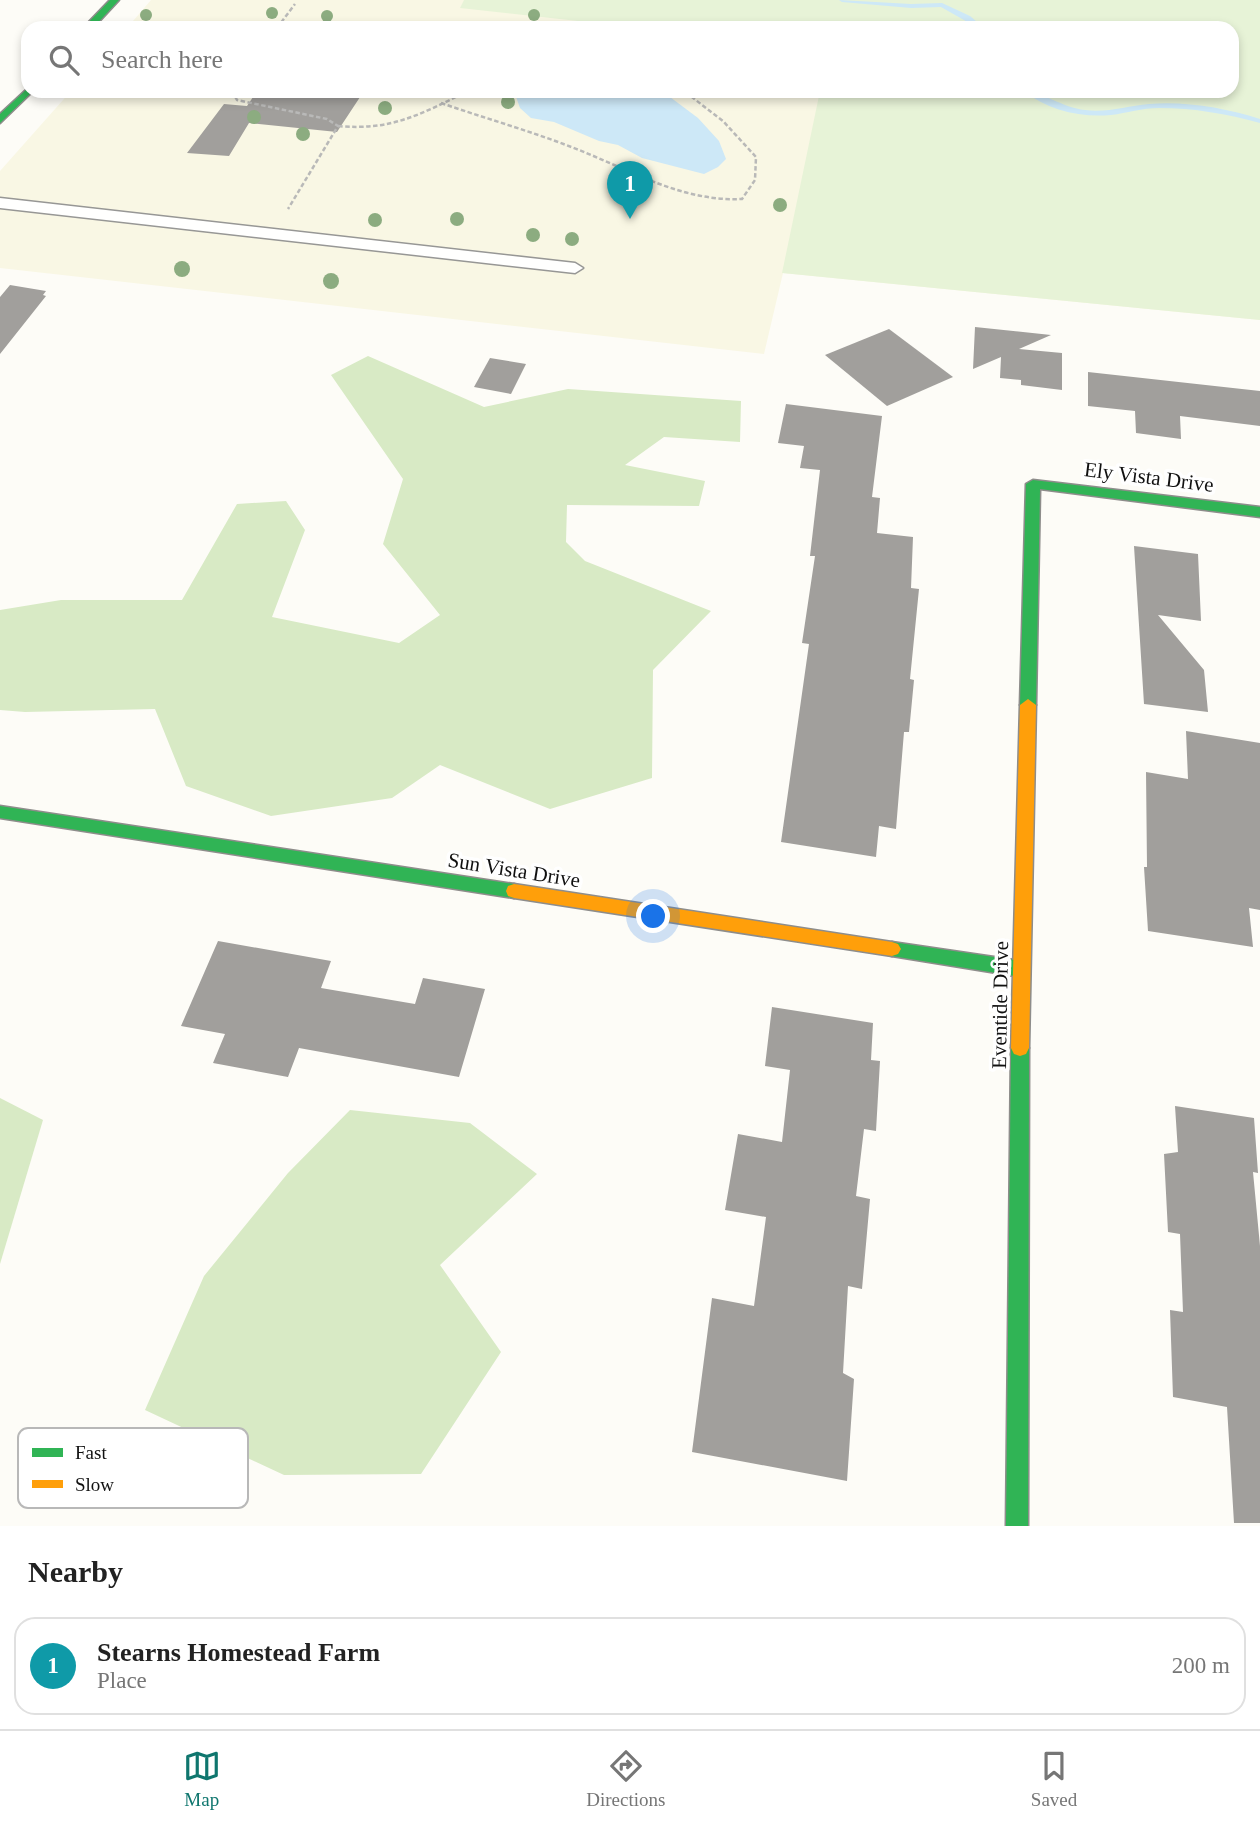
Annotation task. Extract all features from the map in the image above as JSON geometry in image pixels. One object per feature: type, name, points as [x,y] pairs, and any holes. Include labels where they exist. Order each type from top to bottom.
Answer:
[{"type":"street","points":[[95,21],[115,0]]},
{"type":"street","points":[[0,120],[21,98]]},
{"type":"street","name":"Ely Vista Drive","points":[[1033,484],[1260,512]]},
{"type":"street","name":"Eventide Drive","points":[[1017,1526],[1021,969],[1033,484]]},
{"type":"street","name":"Sun Vista Drive","points":[[0,812],[1021,969]]},
{"type":"lane","points":[[0,204],[575,268]]},
{"type":"path","points":[[282,21],[295,4]]},
{"type":"path","points":[[236,98],[327,120],[338,126],[361,129],[393,127],[453,98]]},
{"type":"path","points":[[442,103],[577,150],[699,198],[724,202],[742,199],[755,180],[756,157],[733,129],[695,98]]},
{"type":"path","points":[[282,219],[338,126]]},
{"type":"shaded area","points":[[151,0],[1260,0],[1260,320],[783,273],[764,354],[0,268],[0,171],[65,98],[1239,98],[1239,21],[133,21]]},
{"type":"green space","points":[[464,0],[1260,0],[1260,320],[782,273],[819,98],[1239,98],[1239,21],[578,21],[460,8]]},
{"type":"green space","points":[[368,356],[484,407],[568,389],[741,401],[740,442],[664,437],[625,465],[705,481],[699,506],[567,505],[566,542],[585,561],[711,611],[653,670],[652,778],[550,809],[440,765],[392,798],[271,816],[186,786],[155,709],[25,712],[0,710],[0,610],[61,600],[182,600],[237,504],[286,501],[305,530],[272,617],[399,643],[440,615],[383,544],[403,479],[331,375]]},
{"type":"green space","points":[[0,1098],[43,1120],[0,1264]]},
{"type":"green space","points":[[350,1110],[470,1123],[537,1174],[440,1265],[501,1352],[421,1474],[284,1475],[248,1458],[248,1428],[183,1428],[145,1410],[204,1276],[288,1173]]},
{"type":"water","points":[[516,98],[671,98],[698,118],[719,141],[726,159],[718,167],[704,174],[642,158],[618,145],[599,141],[554,122],[531,118],[520,108]]},
{"type":"building","points":[[252,98],[359,98],[337,132],[249,123],[229,156],[187,153],[224,104],[247,106]]},
{"type":"building","points":[[10,285],[46,291],[43,295],[46,296],[0,354],[0,297]]},
{"type":"building","points":[[975,327],[1051,335],[1019,349],[1062,353],[1062,390],[1021,385],[1021,380],[1000,378],[1001,357],[973,369]]},
{"type":"building","points":[[889,329],[953,377],[887,406],[825,355]]},
{"type":"building","points":[[490,358],[526,364],[511,394],[474,387]]},
{"type":"building","points":[[1088,372],[1260,391],[1260,426],[1180,416],[1181,439],[1136,433],[1135,411],[1088,406]]},
{"type":"building","points":[[786,404],[882,416],[872,497],[880,498],[877,533],[913,537],[911,588],[919,589],[910,679],[914,680],[909,732],[904,732],[896,829],[879,826],[876,857],[781,842],[809,644],[802,643],[815,556],[810,556],[820,470],[800,468],[804,446],[778,443]]},
{"type":"building","points":[[1134,546],[1198,554],[1201,621],[1158,615],[1204,670],[1208,712],[1144,704]]},
{"type":"building","points":[[1186,731],[1260,743],[1260,910],[1249,908],[1253,947],[1148,931],[1144,867],[1147,867],[1146,772],[1188,779]]},
{"type":"building","points":[[218,941],[331,961],[321,988],[415,1004],[423,978],[485,989],[459,1077],[299,1048],[288,1077],[213,1063],[225,1034],[181,1026]]},
{"type":"building","points":[[772,1007],[873,1023],[871,1060],[880,1061],[876,1131],[864,1129],[856,1196],[870,1199],[862,1289],[848,1286],[843,1373],[854,1379],[847,1481],[692,1452],[712,1298],[754,1306],[766,1217],[725,1210],[738,1134],[782,1142],[790,1070],[765,1066]]},
{"type":"building","points":[[1175,1106],[1254,1118],[1258,1173],[1253,1172],[1260,1246],[1260,1523],[1234,1523],[1227,1407],[1173,1397],[1170,1310],[1183,1312],[1180,1234],[1168,1232],[1164,1154],[1178,1152]]},
{"type":"waterway","points":[[842,0],[911,6],[942,5],[971,21]]},
{"type":"waterway","points":[[1041,98],[1084,113],[1151,106],[1184,107],[1223,111],[1260,121]]},
{"type":"traffic: fast","points":[[95,21],[115,0]]},
{"type":"traffic: fast","points":[[0,120],[21,98]]},
{"type":"traffic: fast","points":[[1028,705],[1033,484],[1260,512]]},
{"type":"traffic: fast","points":[[0,812],[514,891]]},
{"type":"traffic: fast","points":[[892,949],[1021,969]]},
{"type":"traffic: fast","points":[[1017,1526],[1020,1048]]},
{"type":"traffic: slow","points":[[1020,1048],[1028,705]]},
{"type":"traffic: slow","points":[[514,891],[892,949]]},
{"type":"place","name":"Stearns Homestead Farm","points":[[630,219]]}]
